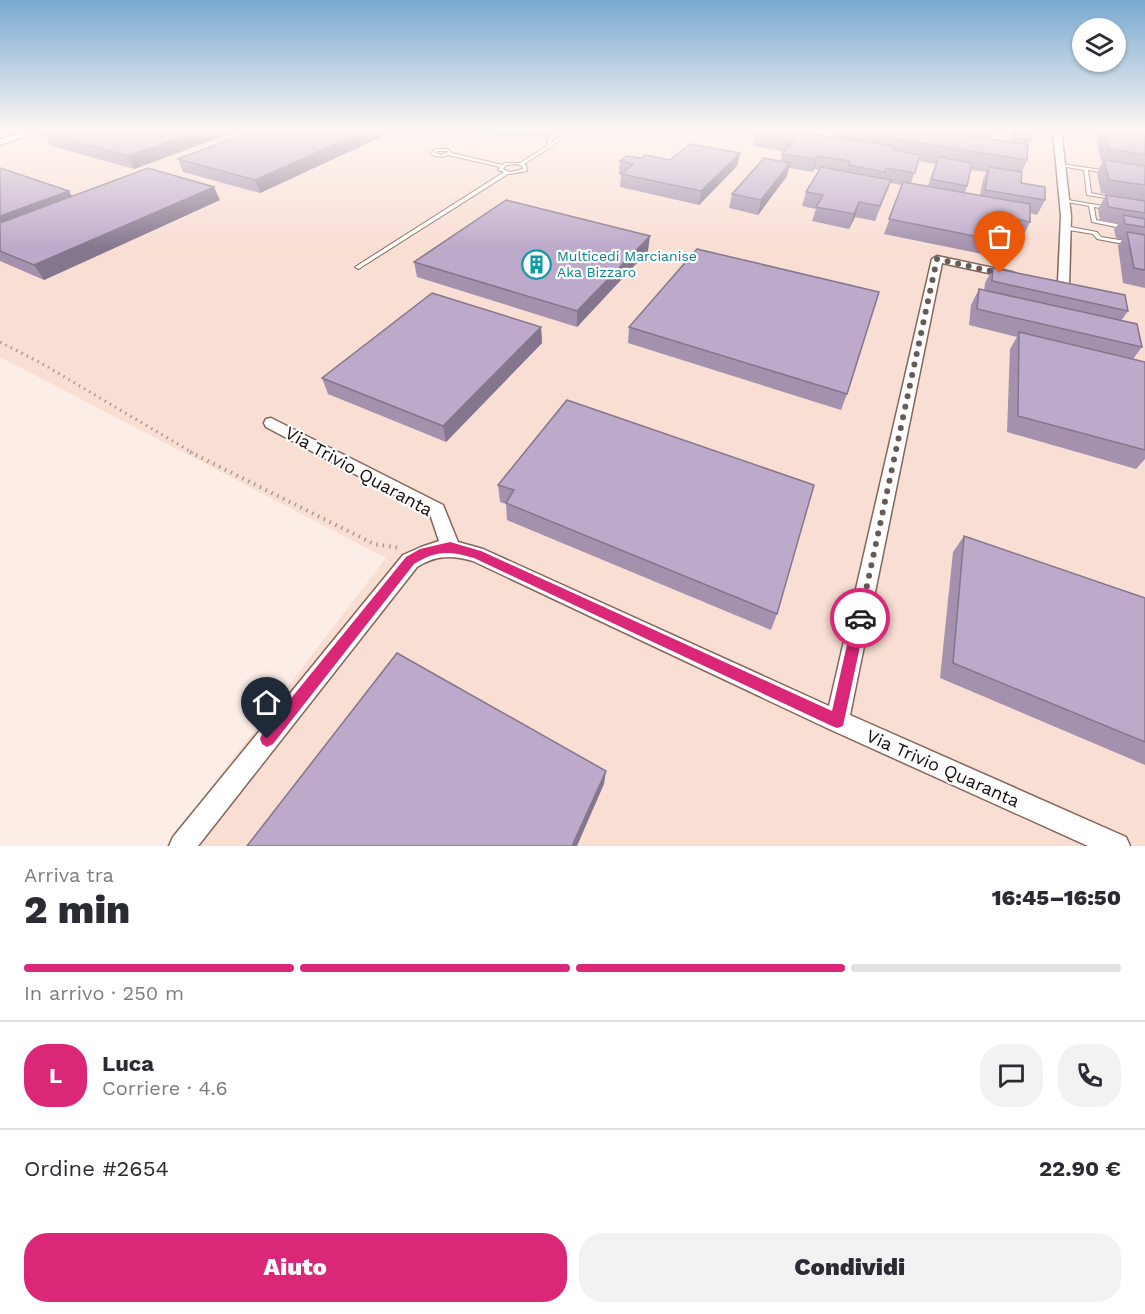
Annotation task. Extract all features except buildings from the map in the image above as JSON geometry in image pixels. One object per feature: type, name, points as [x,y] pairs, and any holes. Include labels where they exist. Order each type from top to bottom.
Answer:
[{"type":"street","points":[[837,721],[937,259],[1063,287],[1065,228],[1061,169]]},
{"type":"street","name":"Via Trivio Quaranta","points":[[271,423],[437,510],[450,546],[477,554],[837,721],[1117,846]]},
{"type":"street","points":[[182,846],[410,561],[424,552],[450,546]]},
{"type":"lane","points":[[501,169],[506,173]]},
{"type":"lane","points":[[358,267],[506,173],[525,169]]},
{"type":"lane","points":[[1086,169],[1089,194],[1122,200]]},
{"type":"lane","points":[[1089,169],[1115,174]]},
{"type":"lane","points":[[1064,200],[1112,208]]},
{"type":"lane","points":[[1091,205],[1094,221],[1145,231]]},
{"type":"lane","points":[[1065,228],[1095,233],[1099,238],[1145,246]]},
{"type":"path","points":[[0,342],[41,363],[196,455],[374,544],[424,552]]},
{"type":"shaded area","points":[[0,169],[1145,169],[1145,846],[166,846],[386,558],[0,357]]},
{"type":"way so far","points":[[860,618],[937,259],[1000,273]]},
{"type":"place","name":"Multicedi Marcianise Aka Bizzaro","points":[[536,264]]},
{"type":"route","points":[[267,739],[410,561],[424,552],[450,546],[477,554],[837,721],[860,618]]}]
